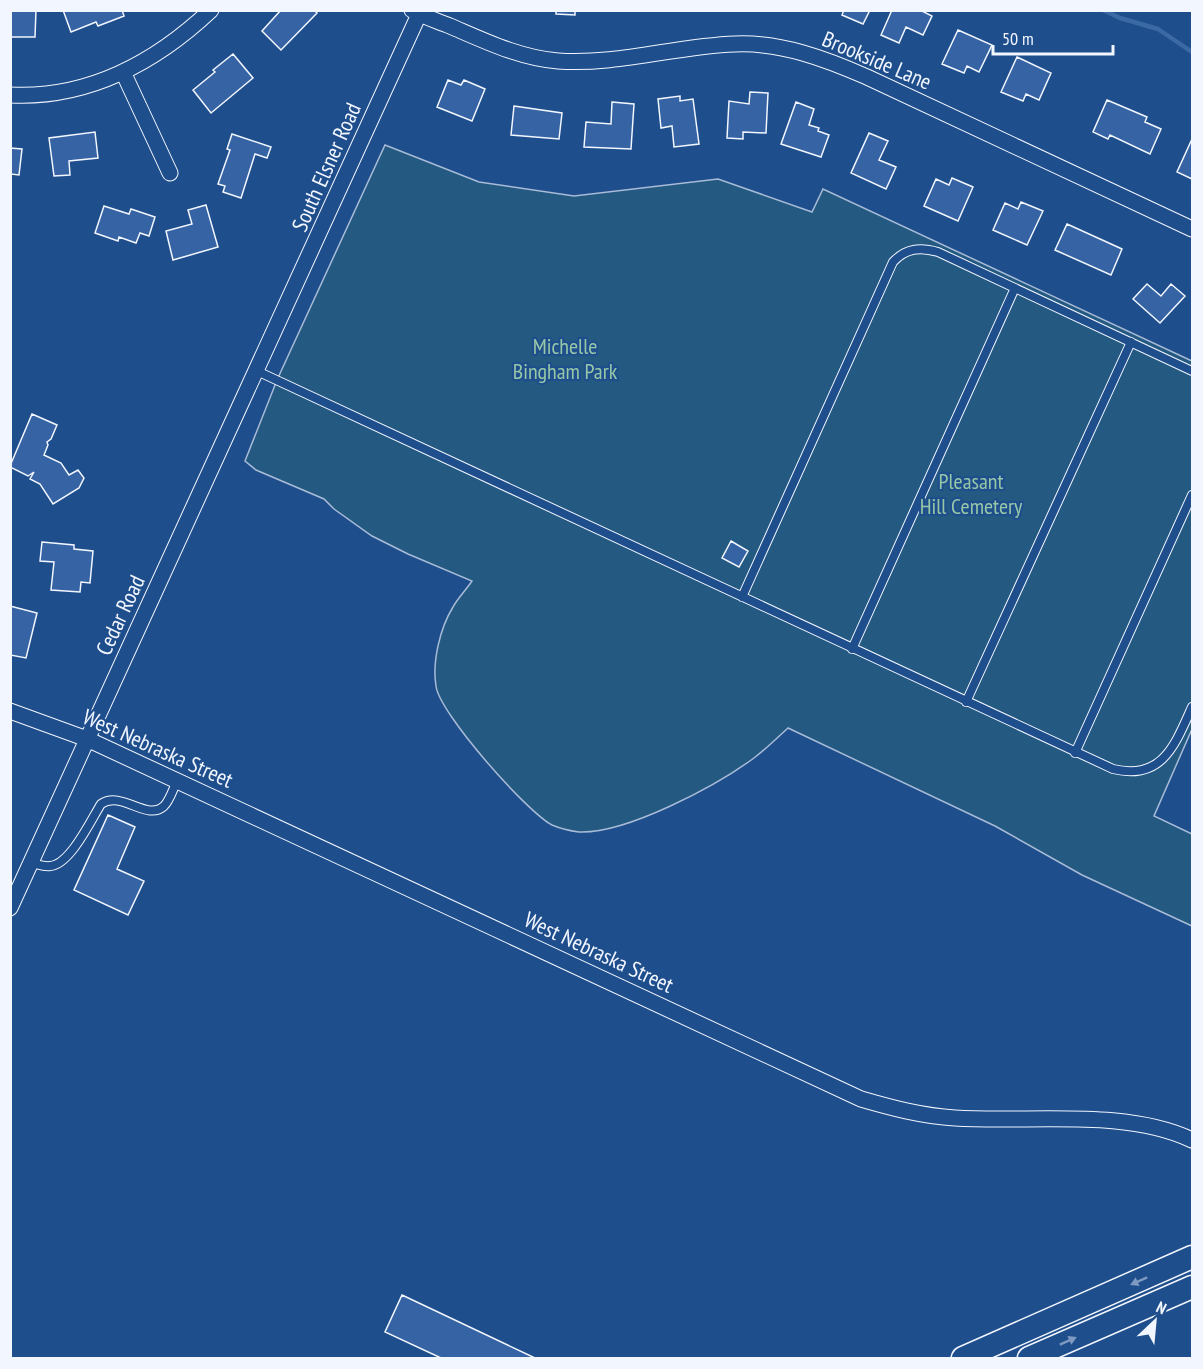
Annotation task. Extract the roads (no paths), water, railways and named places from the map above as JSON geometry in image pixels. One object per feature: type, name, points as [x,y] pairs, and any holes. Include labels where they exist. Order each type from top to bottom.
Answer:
[{"type":"main road","points":[[963,1359],[1192,1257]]},
{"type":"main road","points":[[1029,1359],[1192,1287]]},
{"type":"street","points":[[10,94],[53,92],[123,72],[162,51],[189,31],[211,10]]},
{"type":"street","name":"Brookside Lane","points":[[418,12],[495,46],[531,57],[557,61],[587,62],[738,44],[775,46],[808,54],[867,77],[1192,229]]},
{"type":"street","name":"South Elsner Road","points":[[271,341],[418,12]]},
{"type":"street","points":[[123,72],[170,173]]},
{"type":"street","name":"Cedar Road","points":[[10,908],[271,341]]},
{"type":"street","name":"West Nebraska Street","points":[[10,711],[87,739],[861,1099],[912,1113],[956,1118],[1081,1119],[1127,1123],[1177,1132],[1192,1140]]},
{"type":"lane","points":[[742,597],[893,262],[900,255],[908,251],[927,249],[938,252],[1192,370]]},
{"type":"lane","points":[[852,649],[1015,288]]},
{"type":"lane","points":[[966,702],[1131,342]]},
{"type":"lane","points":[[257,371],[1113,769],[1126,772],[1150,769],[1170,751],[1192,707]]},
{"type":"lane","points":[[1075,753],[1192,495]]},
{"type":"lane","points":[[31,863],[51,866],[58,863],[72,851],[101,804],[107,800],[117,800],[153,811],[161,809],[166,804],[177,781]]},
{"type":"waterway","points":[[1103,10],[1120,18],[1158,29],[1192,52]]},
{"type":"park label","name":"Michelle Bingham Park","points":[[565,358]]},
{"type":"park label","name":"Pleasant Hill Cemetery","points":[[971,494]]}]
